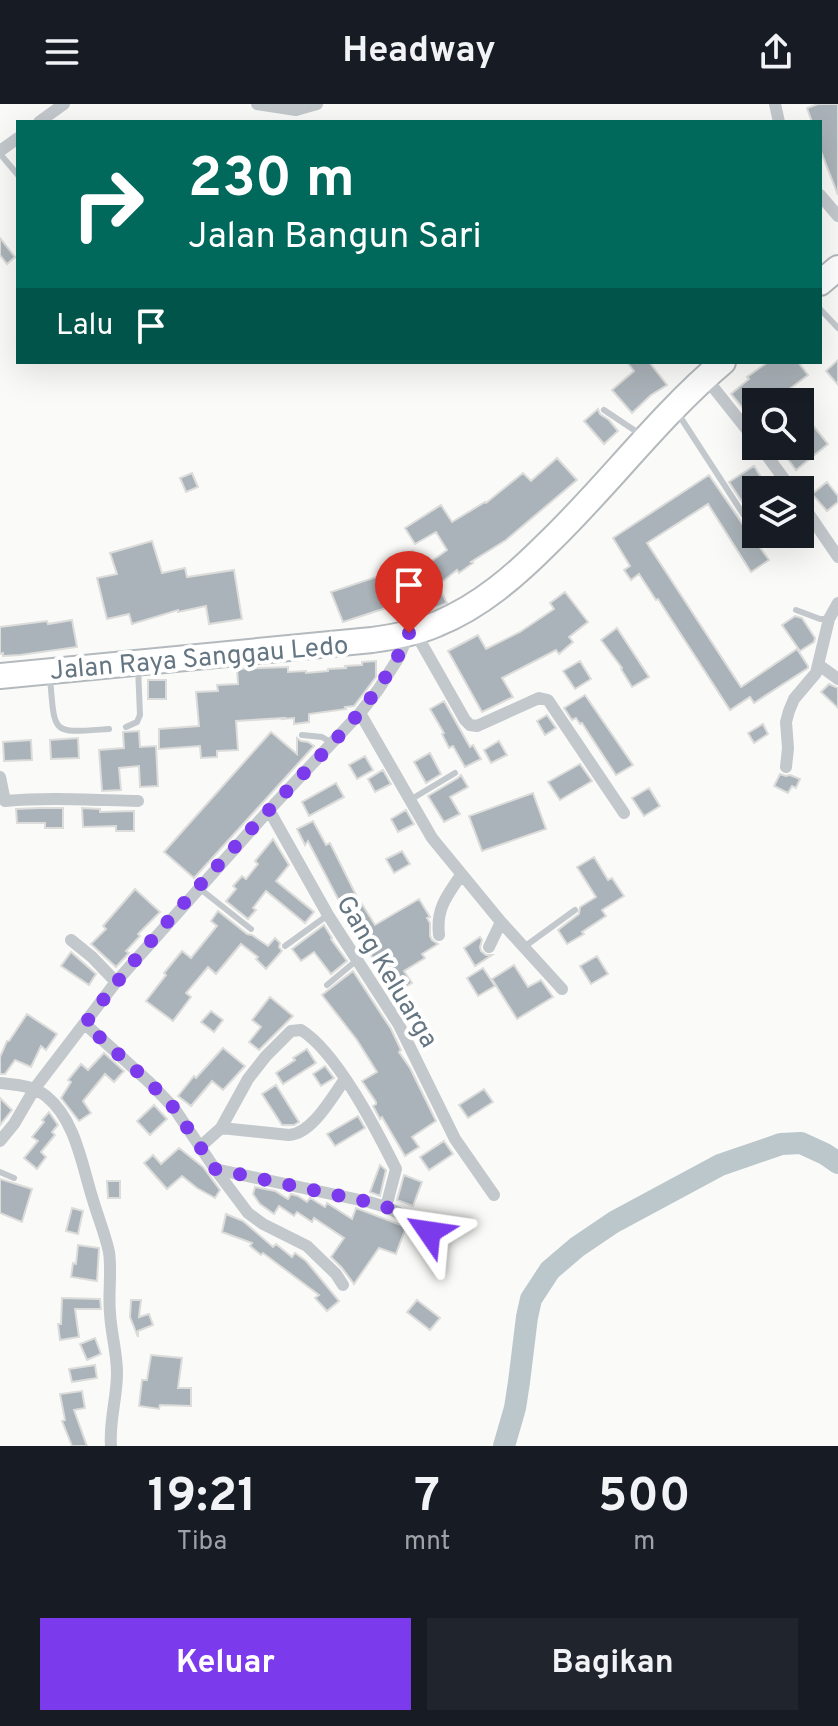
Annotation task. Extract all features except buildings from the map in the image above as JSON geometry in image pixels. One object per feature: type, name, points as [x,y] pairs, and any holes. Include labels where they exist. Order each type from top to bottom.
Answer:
[{"type":"highway","points":[[822,281],[838,268]]},
{"type":"highway","name":"Jalan Raya Sanggau Ledo","points":[[0,676],[372,640],[412,632],[454,617],[512,578],[714,370]]},
{"type":"street","points":[[42,120],[64,104]]},
{"type":"street","points":[[257,104],[296,110],[317,104]]},
{"type":"street","points":[[0,152],[16,140]]},
{"type":"street","points":[[822,197],[838,216]]},
{"type":"street","points":[[714,370],[742,417]]},
{"type":"street","points":[[814,522],[838,557]]},
{"type":"street","points":[[786,767],[786,722],[789,711],[819,665],[829,619],[838,603]]},
{"type":"street","points":[[0,1141],[35,1088],[116,982],[360,713],[392,669],[412,632]]},
{"type":"street","points":[[412,632],[470,725],[477,726],[539,698],[548,700],[624,813]]},
{"type":"street","points":[[819,665],[838,679]]},
{"type":"street","points":[[360,713],[432,838],[501,922],[562,989]]},
{"type":"street","points":[[0,777],[2,803],[72,798],[138,801]]},
{"type":"street","name":"Gang Keluarga","points":[[269,810],[328,915],[399,1025],[455,1139],[494,1195]]},
{"type":"street","points":[[439,935],[437,920],[441,906],[461,875]]},
{"type":"street","points":[[489,947],[501,922]]},
{"type":"street","points":[[71,940],[116,982]]},
{"type":"street","points":[[85,1024],[167,1100],[251,1216],[307,1246],[343,1285]]},
{"type":"street","points":[[201,1146],[221,1128],[248,1079],[274,1047],[294,1030],[304,1031],[322,1047],[345,1079],[396,1169],[386,1207]]},
{"type":"street","points":[[221,1128],[277,1134],[300,1133],[345,1079]]},
{"type":"street","points":[[6,1084],[35,1088],[48,1097],[67,1124],[108,1249],[110,1314],[117,1376],[111,1446]]},
{"type":"street","points":[[6,1084],[21,1111]]},
{"type":"street","points":[[215,1169],[386,1207],[427,1226],[429,1232],[425,1249]]},
{"type":"lane","points":[[0,152],[16,172]]},
{"type":"lane","points":[[822,311],[838,328]]},
{"type":"lane","points":[[674,408],[742,512]]},
{"type":"lane","points":[[604,410],[646,439]]},
{"type":"lane","points":[[796,610],[829,619]]},
{"type":"lane","points":[[126,727],[137,722],[140,715],[138,662]]},
{"type":"lane","points":[[49,671],[54,721],[58,727],[69,732],[109,729]]},
{"type":"lane","points":[[302,735],[322,737],[332,743]]},
{"type":"lane","points":[[410,800],[455,773]]},
{"type":"lane","points":[[199,888],[251,929]]},
{"type":"lane","points":[[524,947],[575,910]]},
{"type":"lane","points":[[285,946],[328,915]]},
{"type":"lane","points":[[327,985],[357,960]]},
{"type":"lane","points":[[0,1172],[14,1178]]},
{"type":"waterway","points":[[504,1446],[515,1408],[531,1299],[550,1270],[577,1247],[614,1222],[720,1165],[781,1144],[801,1143],[838,1163]]},
{"type":"route","points":[[409,633],[392,669],[360,713],[155,937],[85,1024],[174,1108],[215,1169],[386,1207],[425,1224],[429,1232]]}]
